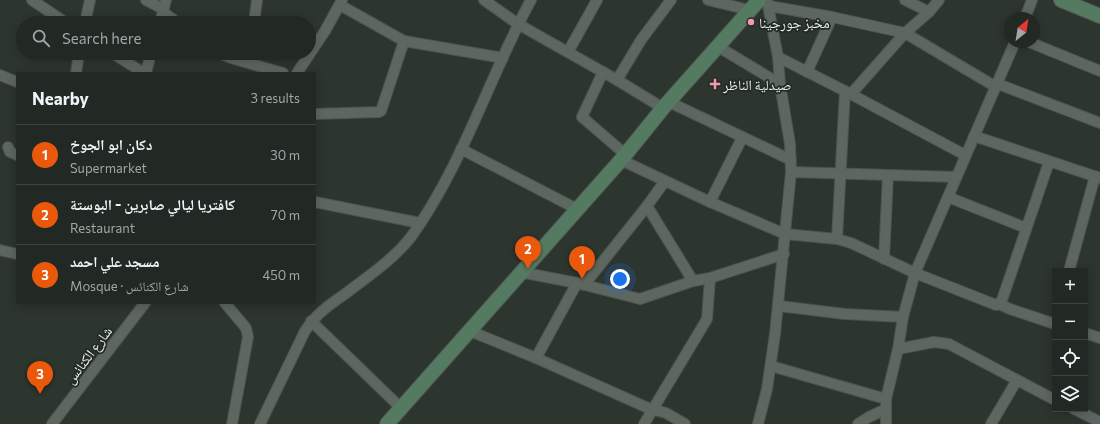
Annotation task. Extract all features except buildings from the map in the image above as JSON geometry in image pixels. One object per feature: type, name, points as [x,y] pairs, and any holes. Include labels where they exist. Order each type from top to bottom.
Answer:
[{"type":"street","points":[[32,0],[56,16]]},
{"type":"street","points":[[87,16],[90,0]]},
{"type":"street","points":[[146,0],[164,7],[172,16]]},
{"type":"street","points":[[255,16],[257,0]]},
{"type":"street","points":[[484,0],[518,24],[617,80],[666,105],[791,160]]},
{"type":"street","points":[[260,424],[311,321],[327,307],[392,258],[410,237],[436,198],[461,149],[518,24],[532,0]]},
{"type":"street","points":[[568,52],[597,0]]},
{"type":"street","points":[[617,80],[641,40],[671,0]]},
{"type":"street","points":[[708,0],[761,4],[832,17],[905,33],[997,86],[1100,123]]},
{"type":"street","points":[[905,0],[929,12]]},
{"type":"street","points":[[837,239],[848,92],[905,33],[929,12],[939,0]]},
{"type":"street","points":[[1027,12],[1032,0]]},
{"type":"street","points":[[1061,0],[1099,13]]},
{"type":"street","points":[[316,44],[341,2],[404,41],[503,58]]},
{"type":"street","points":[[387,424],[623,157],[717,46],[761,4]]},
{"type":"street","points":[[758,424],[771,366],[779,306],[791,172],[790,144],[780,84],[778,57],[761,4]]},
{"type":"street","points":[[806,72],[832,17]]},
{"type":"street","points":[[316,114],[381,111],[404,41]]},
{"type":"street","points":[[717,46],[780,84]]},
{"type":"street","points":[[1040,46],[1100,71]]},
{"type":"street","points":[[886,424],[886,404],[898,349],[903,317],[915,273],[1013,48]]},
{"type":"street","points":[[778,57],[848,92],[965,155]]},
{"type":"street","points":[[76,72],[78,60]]},
{"type":"street","points":[[124,60],[143,72]]},
{"type":"street","points":[[145,72],[149,60]]},
{"type":"street","points":[[254,60],[281,72]]},
{"type":"street","points":[[298,72],[306,60]]},
{"type":"street","points":[[602,72],[582,117],[623,157],[665,181],[785,234],[837,239],[851,243],[915,273],[992,304],[999,304],[1052,323]]},
{"type":"street","points":[[0,75],[16,82]]},
{"type":"street","points":[[974,136],[1097,177],[1070,268]]},
{"type":"street","points":[[710,202],[742,138]]},
{"type":"street","points":[[8,147],[10,152],[16,155]]},
{"type":"street","points":[[461,149],[577,209]]},
{"type":"street","points":[[999,304],[1002,300],[1049,162]]},
{"type":"street","points":[[791,172],[956,177]]},
{"type":"street","points":[[884,259],[888,175]]},
{"type":"street","points":[[536,358],[580,284],[647,206],[665,181]]},
{"type":"street","points":[[948,197],[1026,228]]},
{"type":"street","points":[[316,202],[420,222]]},
{"type":"street","points":[[647,206],[693,280]]},
{"type":"street","points":[[0,250],[16,254]]},
{"type":"street","points":[[520,272],[580,284],[640,299],[693,280],[710,278],[784,254]]},
{"type":"street","points":[[644,424],[654,410],[708,319],[710,278]]},
{"type":"street","name":"شارع الكنائس","points":[[52,424],[141,304]]},
{"type":"street","points":[[226,304],[246,328],[248,337],[232,424]]},
{"type":"street","points":[[779,306],[845,314],[903,317]]},
{"type":"street","points":[[311,321],[401,408]]},
{"type":"street","points":[[470,331],[536,358],[654,410],[666,413],[685,424]]},
{"type":"street","points":[[1088,334],[1100,338]]},
{"type":"street","points":[[898,349],[934,342],[949,344],[1052,398]]},
{"type":"street","points":[[771,366],[886,404]]},
{"type":"street","points":[[991,424],[1017,380]]},
{"type":"street","points":[[858,424],[886,404]]},
{"type":"street","points":[[1080,412],[1100,422]]},
{"type":"place","name":"مخبز جورجينا","points":[[751,22]]},
{"type":"place","name":"صيدلية الناظر","points":[[715,84]]},
{"type":"place","name":"كافتريا ليالي صابرين - البوستة","points":[[528,269]]},
{"type":"place","name":"دكان ابو الجوخ","points":[[582,279]]},
{"type":"place","name":"مسجد علي احمد","points":[[40,394]]}]
